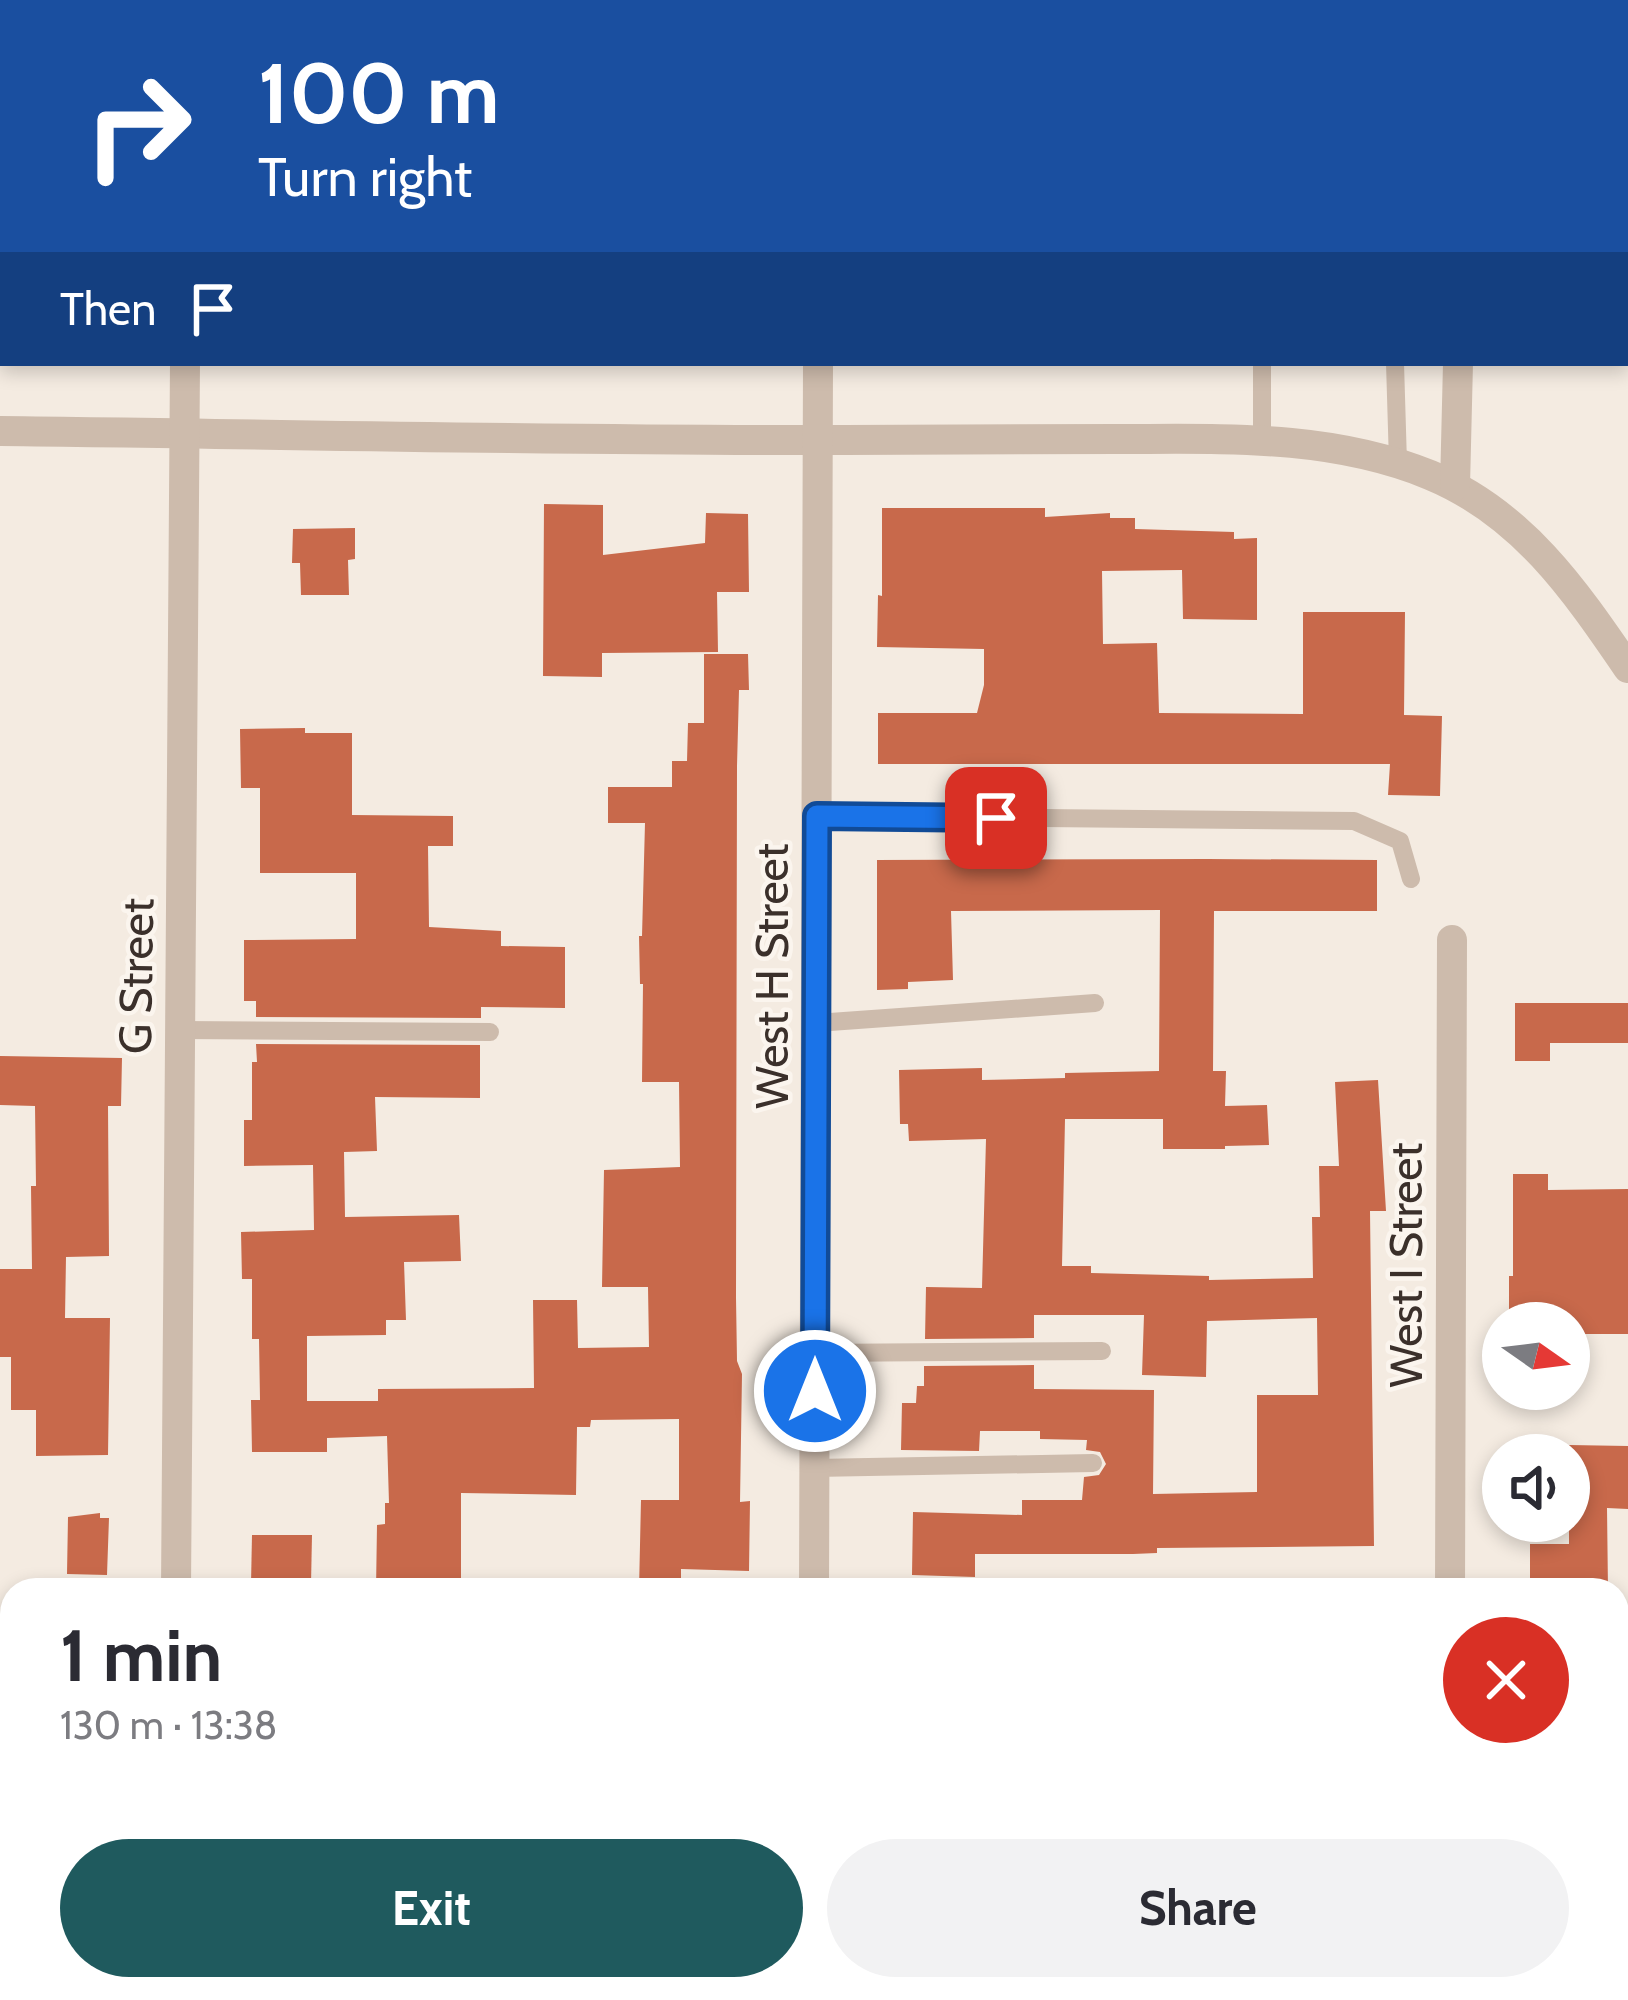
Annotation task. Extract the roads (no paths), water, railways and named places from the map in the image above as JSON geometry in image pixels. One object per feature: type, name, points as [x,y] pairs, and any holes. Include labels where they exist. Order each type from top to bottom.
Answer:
[{"type":"street","name":"G Street","points":[[176,1578],[185,366]]},
{"type":"street","name":"West H Street","points":[[814,1578],[818,366]]},
{"type":"street","points":[[1455,486],[1457,366]]},
{"type":"street","points":[[0,431],[1262,440],[1334,447],[1398,463],[1480,500],[1534,544],[1583,602],[1628,668]]},
{"type":"street","name":"West I Street","points":[[1450,1578],[1452,940]]},
{"type":"lane","points":[[1262,366],[1262,440]]},
{"type":"lane","points":[[1395,366],[1398,463]]},
{"type":"lane","points":[[817,816],[1354,821],[1400,841],[1411,879]]},
{"type":"lane","points":[[816,1023],[1095,1003]]},
{"type":"lane","points":[[180,1030],[490,1032]]},
{"type":"lane","points":[[815,1353],[1102,1351]]},
{"type":"lane","points":[[814,1468],[1094,1463]]}]
